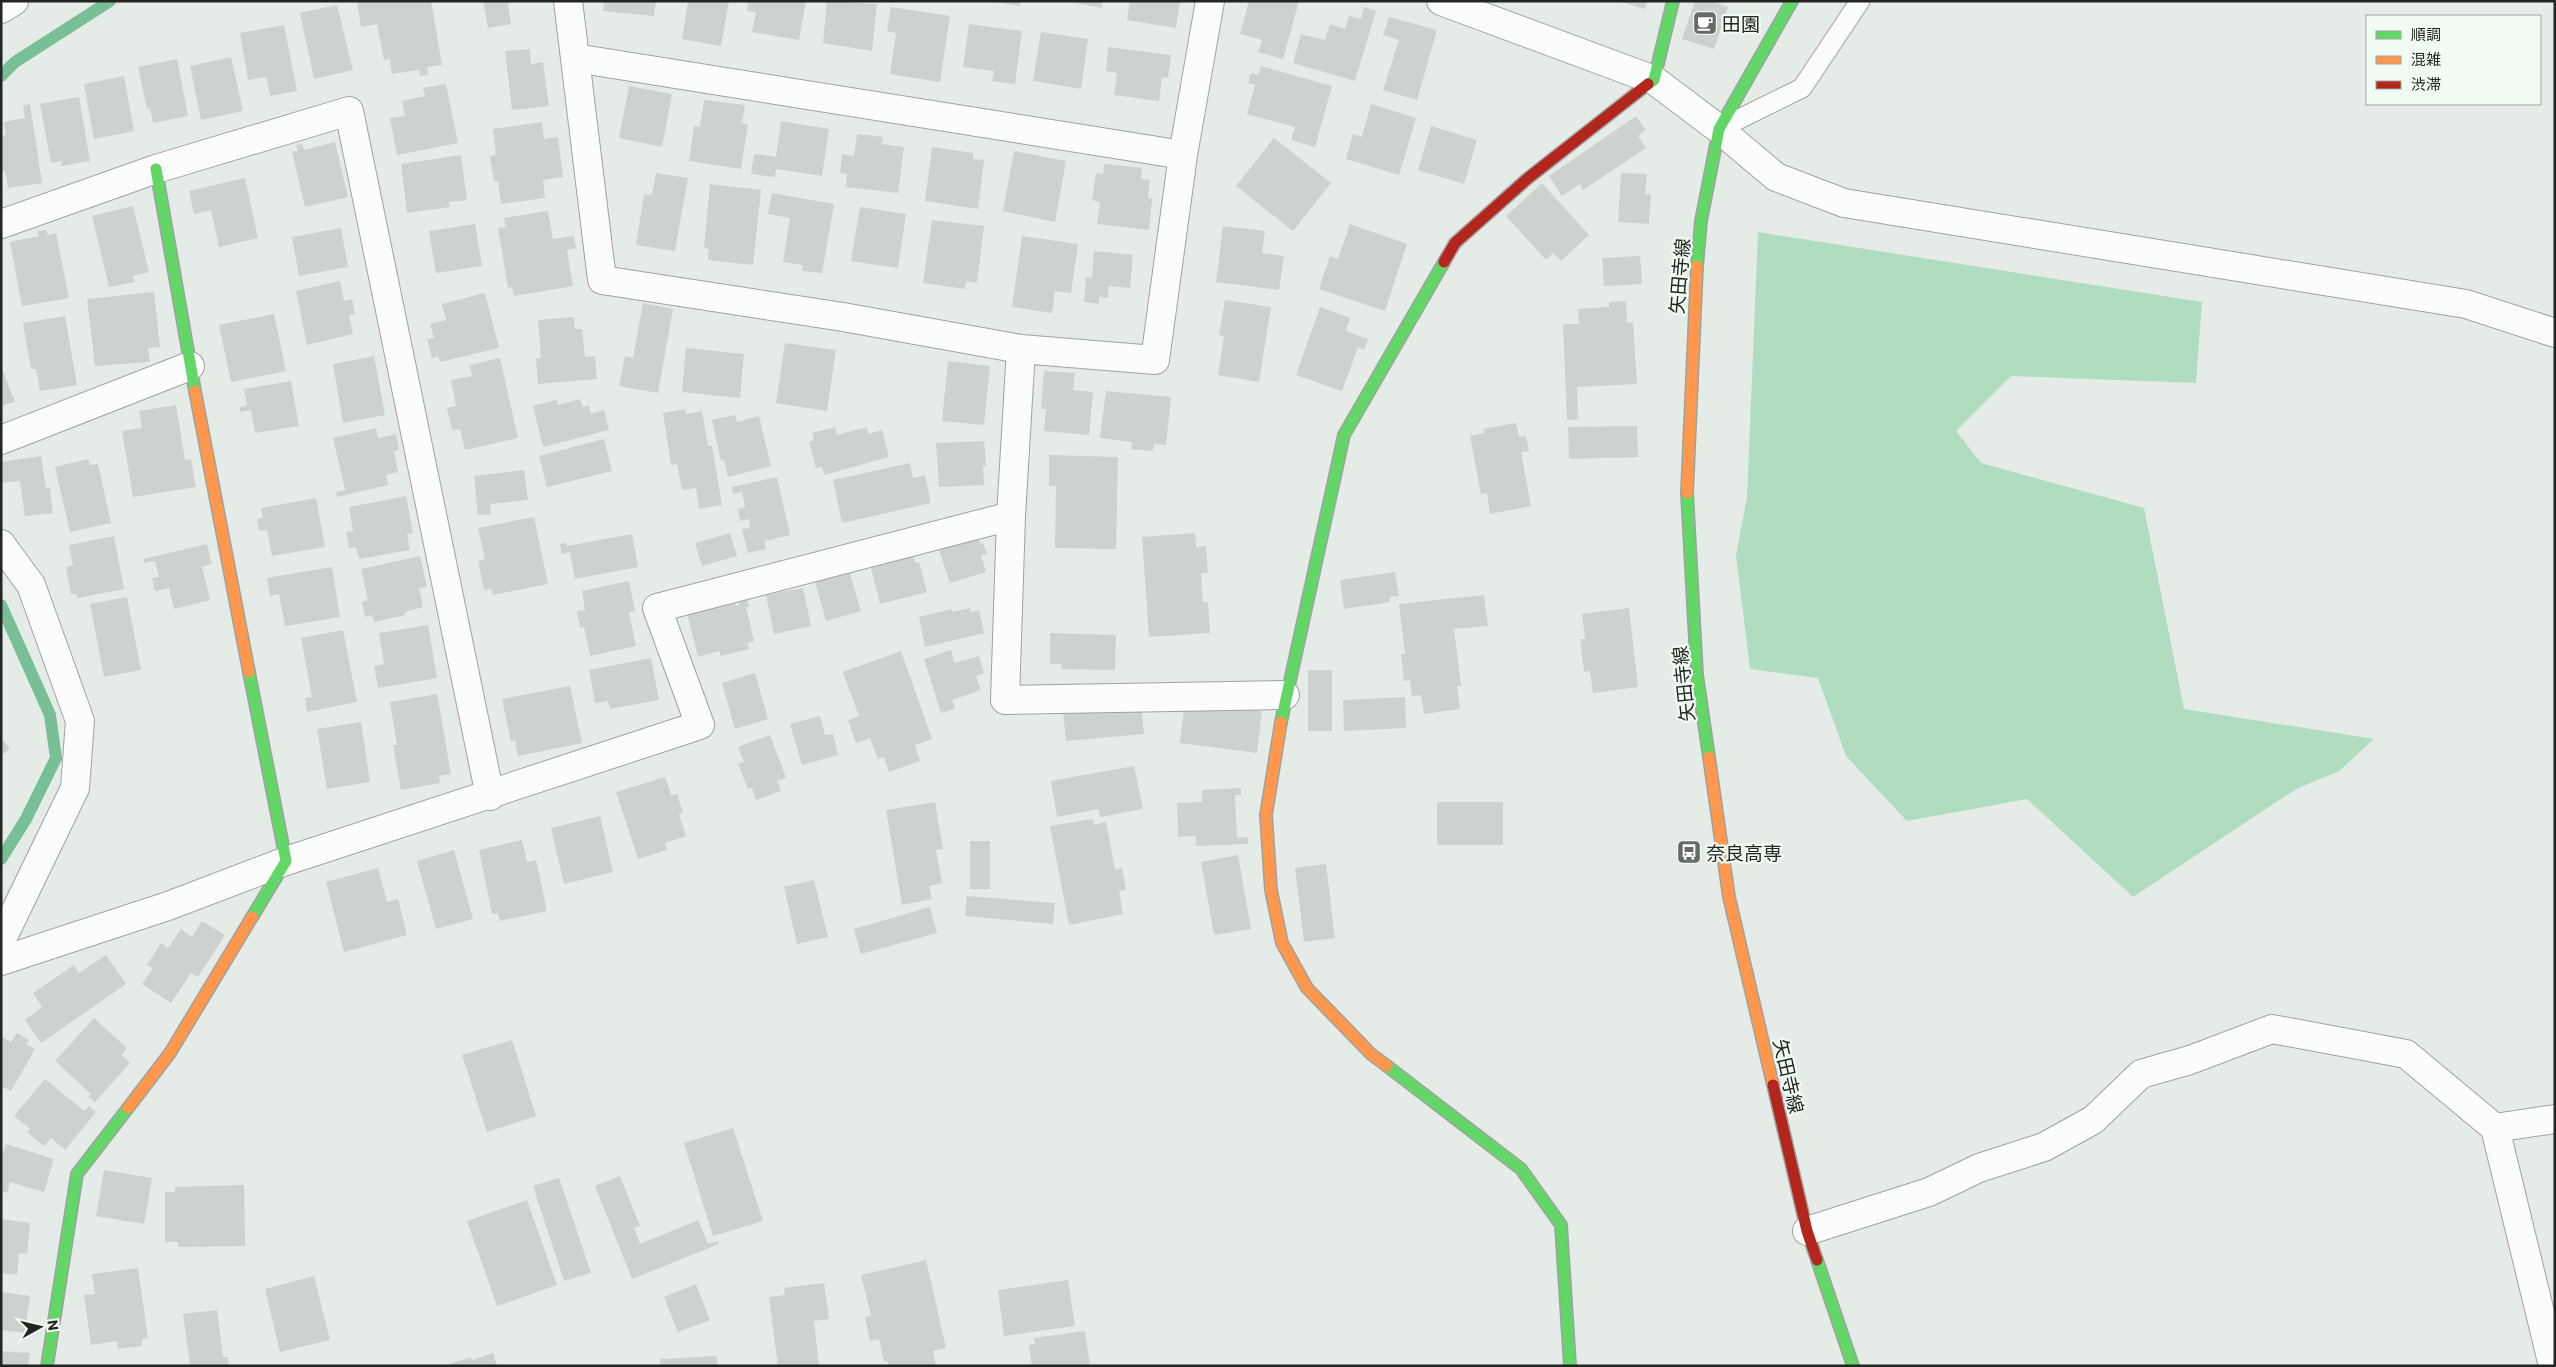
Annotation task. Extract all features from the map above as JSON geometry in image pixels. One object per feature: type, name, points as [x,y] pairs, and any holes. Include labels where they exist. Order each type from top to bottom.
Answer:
[{"type":"street","points":[[1,9],[14,1]]},
{"type":"street","points":[[568,1],[602,280],[843,317],[1021,349],[1154,360],[1183,155],[1210,1]]},
{"type":"street","points":[[1441,1],[1654,80],[1719,129],[1776,177],[1844,203],[2466,304],[2555,333]]},
{"type":"street","points":[[1570,1366],[1561,1225],[1521,1169],[1371,1054],[1308,988],[1282,943],[1270,890],[1266,815],[1285,695],[1344,435],[1455,242],[1527,180],[1654,80],[1673,1]]},
{"type":"street","name":"矢田寺線","points":[[1792,1],[1719,129],[1701,222],[1693,323],[1686,469],[1697,675],[1729,897],[1807,1231],[1853,1366]]},
{"type":"street","points":[[575,58],[1183,155]]},
{"type":"street","points":[[1,224],[156,169],[349,110],[490,796]]},
{"type":"street","points":[[47,1366],[77,1174],[170,1053],[286,861],[190,366],[156,169]]},
{"type":"street","points":[[1021,349],[1011,516],[1005,700],[1285,695]]},
{"type":"street","points":[[1,440],[190,366]]},
{"type":"street","points":[[1,961],[168,906],[286,861],[490,796],[700,725],[657,608],[1011,516]]},
{"type":"street","points":[[1,544],[31,585],[80,721],[75,788],[1,942]]},
{"type":"street","points":[[1807,1231],[1930,1192],[1979,1168],[2044,1147],[2093,1120],[2142,1074],[2190,1060],[2272,1030],[2406,1054],[2495,1128],[2553,1366]]},
{"type":"street","points":[[2495,1128],[2555,1119]]},
{"type":"lane","points":[[1719,129],[1802,88],[1860,1]]},
{"type":"green space","points":[[1758,232],[2202,302],[2196,383],[2011,376],[1956,431],[1981,463],[2144,508],[2184,709],[2374,739],[2339,771],[2296,789],[2133,897],[2027,799],[1907,821],[1846,756],[1818,678],[1750,669],[1736,555],[1747,498]]},
{"type":"building","points":[[357,1],[431,1],[442,65],[427,67],[428,75],[420,76],[419,70],[392,74],[390,59],[384,60],[377,24],[361,27]]},
{"type":"building","points":[[483,1],[516,1],[508,4],[511,24],[488,28]]},
{"type":"building","points":[[604,1],[656,1],[654,16],[603,11]]},
{"type":"building","points":[[688,1],[729,1],[721,46],[682,39]]},
{"type":"building","points":[[748,1],[806,1],[799,40],[752,32],[756,12],[747,11]]},
{"type":"building","points":[[827,1],[877,4],[872,51],[823,43]]},
{"type":"building","points":[[992,1],[1021,1],[1020,6]]},
{"type":"building","points":[[1067,1],[1102,1],[1102,8]]},
{"type":"building","points":[[1130,1],[1180,1],[1176,28],[1127,20]]},
{"type":"building","points":[[1249,1],[1299,1],[1283,59],[1258,52],[1262,40],[1240,34]]},
{"type":"building","points":[[1619,1],[1647,1],[1645,9]]},
{"type":"building","name":"田園","points":[[1695,1],[1712,1],[1728,7],[1714,49],[1682,39]]},
{"type":"building","points":[[337,5],[353,70],[314,79],[300,13]]},
{"type":"building","points":[[891,7],[950,16],[940,82],[890,74],[896,33],[887,31]]},
{"type":"building","points":[[1364,7],[1376,11],[1355,81],[1293,63],[1301,34],[1325,40],[1330,24],[1345,29],[1349,16],[1361,19]]},
{"type":"building","points":[[1389,17],[1437,30],[1417,100],[1383,90],[1399,40],[1383,35]]},
{"type":"building","points":[[969,24],[1022,31],[1015,84],[992,81],[994,71],[963,67]]},
{"type":"building","points":[[284,25],[297,91],[270,96],[266,77],[248,80],[240,33]]},
{"type":"building","points":[[1041,32],[1088,39],[1081,89],[1033,81]]},
{"type":"building","points":[[1108,47],[1171,55],[1168,78],[1162,77],[1159,101],[1114,95],[1117,73],[1106,71]]},
{"type":"building","points":[[530,49],[531,64],[543,62],[549,106],[512,110],[505,51]]},
{"type":"building","points":[[231,57],[243,111],[201,120],[190,66]]},
{"type":"building","points":[[177,59],[188,116],[153,123],[150,108],[147,109],[138,67]]},
{"type":"building","points":[[1261,66],[1332,86],[1315,147],[1291,140],[1295,127],[1247,114],[1255,85],[1248,83],[1251,73],[1258,75]]},
{"type":"building","points":[[124,76],[134,131],[94,139],[84,84]]},
{"type":"building","points":[[446,84],[458,143],[397,155],[390,118],[405,116],[402,101],[425,96],[423,88]]},
{"type":"building","points":[[629,86],[672,94],[662,147],[619,138]]},
{"type":"building","points":[[79,97],[90,161],[61,166],[61,161],[51,163],[40,104]]},
{"type":"building","points":[[704,100],[745,105],[742,123],[748,124],[741,169],[689,161],[694,126],[700,127]]},
{"type":"building","points":[[30,104],[42,183],[8,188],[5,171],[1,171],[1,136],[6,135],[4,122],[25,118],[23,105]]},
{"type":"building","points":[[1371,104],[1416,118],[1399,175],[1346,159],[1353,134],[1362,137]]},
{"type":"building","points":[[1636,116],[1646,130],[1638,136],[1646,148],[1583,190],[1580,184],[1562,196],[1549,176]]},
{"type":"building","points":[[781,121],[829,129],[822,176],[776,169],[775,177],[751,174],[754,154],[776,157]]},
{"type":"building","points":[[542,122],[544,139],[558,137],[563,177],[543,180],[545,198],[501,204],[498,181],[494,181],[490,156],[496,155],[493,129]]},
{"type":"building","points":[[1431,126],[1477,140],[1464,184],[1418,170]]},
{"type":"building","points":[[857,134],[883,137],[882,144],[904,147],[898,193],[846,187],[847,174],[840,173],[842,154],[854,156]]},
{"type":"building","points":[[1274,138],[1331,183],[1293,231],[1236,186]]},
{"type":"building","points":[[335,142],[348,197],[305,207],[292,152],[298,151],[296,145],[302,144],[304,150]]},
{"type":"building","points":[[932,147],[973,153],[973,159],[984,160],[978,209],[925,201]]},
{"type":"building","points":[[1014,151],[1066,161],[1055,222],[1003,211]]},
{"type":"building","points":[[461,155],[467,200],[449,202],[450,207],[407,213],[401,164]]},
{"type":"building","points":[[1104,164],[1142,168],[1141,179],[1150,180],[1148,198],[1152,199],[1149,230],[1097,224],[1100,202],[1092,200],[1096,173],[1103,174]]},
{"type":"building","points":[[656,173],[688,178],[675,251],[636,245],[644,194],[652,195]]},
{"type":"building","points":[[1621,173],[1647,174],[1645,194],[1651,194],[1649,224],[1618,222]]},
{"type":"building","points":[[245,178],[258,238],[219,247],[211,210],[194,214],[189,191]]},
{"type":"building","points":[[1542,183],[1589,235],[1561,261],[1553,253],[1546,260],[1506,216]]},
{"type":"building","points":[[710,184],[761,190],[753,265],[708,260],[709,249],[704,248]]},
{"type":"building","points":[[772,193],[834,204],[822,273],[802,271],[803,265],[783,262],[790,218],[768,214]]},
{"type":"building","points":[[133,206],[149,272],[133,276],[135,282],[109,287],[92,216]]},
{"type":"building","points":[[860,207],[906,214],[898,268],[851,261]]},
{"type":"building","points":[[548,211],[553,239],[574,236],[576,248],[567,250],[573,286],[514,296],[512,287],[508,288],[498,228],[506,227],[504,218]]},
{"type":"building","points":[[932,220],[984,226],[977,283],[966,281],[965,289],[923,283]]},
{"type":"building","points":[[475,224],[482,266],[436,273],[429,231]]},
{"type":"building","points":[[1350,224],[1407,244],[1385,311],[1319,289],[1330,256],[1338,259]]},
{"type":"building","points":[[1223,226],[1265,231],[1262,253],[1284,256],[1279,290],[1216,282]]},
{"type":"building","points":[[341,228],[348,267],[299,276],[292,237]]},
{"type":"building","points":[[46,230],[48,235],[56,233],[69,298],[22,306],[10,242],[39,236],[38,231]]},
{"type":"building","points":[[1022,236],[1078,244],[1071,293],[1055,291],[1052,313],[1012,307]]},
{"type":"building","points":[[1094,251],[1133,255],[1130,288],[1109,286],[1108,298],[1099,297],[1099,304],[1084,302],[1086,277],[1092,278]]},
{"type":"building","points":[[1640,256],[1642,284],[1604,286],[1602,258]]},
{"type":"building","points":[[340,281],[344,301],[352,299],[355,314],[349,315],[353,334],[307,345],[296,291]]},
{"type":"building","points":[[154,292],[160,347],[148,348],[150,362],[95,366],[87,299]]},
{"type":"building","points":[[485,293],[499,348],[440,362],[438,356],[432,358],[427,339],[434,338],[430,324],[446,320],[442,304]]},
{"type":"building","points":[[1225,300],[1271,307],[1259,382],[1218,375],[1224,336],[1219,335]]},
{"type":"building","points":[[1626,301],[1627,323],[1633,322],[1637,384],[1577,387],[1578,419],[1567,420],[1563,324],[1579,324],[1578,309],[1609,307],[1609,302]]},
{"type":"building","points":[[643,303],[673,309],[658,393],[619,386],[625,356],[633,358]]},
{"type":"building","points":[[1320,307],[1350,318],[1346,331],[1368,339],[1364,350],[1358,347],[1342,391],[1296,375]]},
{"type":"building","points":[[274,314],[286,371],[231,382],[219,325]]},
{"type":"building","points":[[65,316],[77,385],[40,391],[36,369],[31,369],[23,323]]},
{"type":"building","points":[[574,317],[575,329],[582,329],[585,357],[595,356],[597,379],[538,384],[536,359],[541,358],[538,320]]},
{"type":"building","points":[[785,343],[836,350],[827,411],[776,403]]},
{"type":"building","points":[[686,348],[744,354],[740,398],[682,392]]},
{"type":"building","points":[[374,356],[385,415],[343,423],[333,364]]},
{"type":"building","points":[[500,358],[518,438],[465,450],[460,429],[452,430],[447,408],[456,406],[451,380],[472,376],[470,365]]},
{"type":"building","points":[[948,361],[990,366],[984,425],[942,421]]},
{"type":"building","points":[[1,366],[15,402],[1,406]]},
{"type":"building","points":[[1044,371],[1075,373],[1073,390],[1093,392],[1089,435],[1044,431],[1046,409],[1041,409]]},
{"type":"building","points":[[291,381],[299,426],[255,433],[251,410],[240,412],[240,407],[247,405],[244,389]]},
{"type":"building","points":[[1106,391],[1171,397],[1166,445],[1154,444],[1153,451],[1131,449],[1132,442],[1100,438]]},
{"type":"building","points":[[580,399],[583,407],[589,405],[591,414],[604,410],[609,430],[543,447],[533,406],[557,400],[558,405]]},
{"type":"building","points":[[176,405],[185,460],[191,459],[196,487],[133,497],[122,431],[142,428],[139,411]]},
{"type":"building","points":[[685,409],[686,414],[702,411],[708,446],[712,446],[722,505],[699,509],[696,488],[682,490],[677,464],[671,465],[663,413]]},
{"type":"building","points":[[735,415],[737,422],[759,416],[771,466],[728,477],[724,460],[721,461],[712,420]]},
{"type":"building","points":[[1516,423],[1519,437],[1526,436],[1529,451],[1521,452],[1531,506],[1490,514],[1487,493],[1481,494],[1470,436],[1484,433],[1483,429]]},
{"type":"building","points":[[1637,426],[1638,457],[1569,459],[1568,427]]},
{"type":"building","points":[[835,427],[837,435],[867,427],[868,434],[882,430],[889,457],[824,475],[822,467],[816,468],[809,442],[814,440],[812,433]]},
{"type":"building","points":[[376,428],[378,438],[396,434],[399,450],[394,451],[398,472],[386,475],[388,485],[337,497],[336,492],[345,490],[333,438]]},
{"type":"building","points":[[604,439],[612,471],[547,487],[539,456]]},
{"type":"building","points":[[984,441],[986,466],[983,466],[984,485],[939,487],[936,443]]},
{"type":"building","points":[[1049,455],[1118,457],[1116,549],[1055,548],[1056,486],[1049,486]]},
{"type":"building","points":[[41,456],[46,488],[50,488],[53,513],[25,516],[20,481],[2,483],[1,462]]},
{"type":"building","points":[[88,459],[90,465],[98,464],[111,523],[70,532],[55,467]]},
{"type":"building","points":[[910,463],[913,478],[925,475],[931,503],[842,523],[833,480]]},
{"type":"building","points":[[524,470],[528,500],[490,504],[491,514],[478,515],[474,476]]},
{"type":"building","points":[[777,477],[790,535],[765,541],[766,549],[748,553],[742,529],[750,528],[749,519],[740,521],[738,509],[745,507],[742,492],[733,494],[732,487]]},
{"type":"building","points":[[406,496],[413,533],[407,534],[410,550],[359,559],[356,547],[349,548],[346,532],[353,531],[349,507]]},
{"type":"building","points":[[316,498],[325,547],[272,556],[267,530],[259,531],[257,519],[263,518],[261,508]]},
{"type":"building","points":[[534,517],[548,584],[493,595],[491,589],[484,590],[478,561],[485,559],[478,528]]},
{"type":"building","points":[[976,530],[980,544],[983,543],[987,554],[981,555],[986,572],[950,583],[936,541]]},
{"type":"building","points":[[730,533],[737,556],[702,566],[695,543]]},
{"type":"building","points":[[1195,533],[1196,547],[1206,546],[1208,573],[1201,573],[1203,602],[1208,602],[1210,633],[1149,637],[1142,537]]},
{"type":"building","points":[[632,534],[638,567],[575,579],[570,552],[562,554],[560,544],[566,543],[567,546]]},
{"type":"building","points":[[114,536],[124,589],[78,598],[76,594],[71,594],[66,567],[73,565],[69,545]]},
{"type":"building","points":[[207,544],[212,564],[202,567],[210,600],[174,609],[169,588],[155,591],[152,578],[159,577],[155,561],[144,563],[143,559]]},
{"type":"building","points":[[912,550],[915,563],[919,562],[927,592],[880,604],[869,560]]},
{"type":"building","points":[[420,556],[427,587],[419,588],[423,607],[405,612],[405,615],[374,622],[372,615],[365,617],[362,602],[368,600],[361,569]]},
{"type":"building","points":[[332,567],[340,617],[285,626],[279,594],[270,596],[267,578]]},
{"type":"building","points":[[849,571],[861,611],[826,621],[815,581]]},
{"type":"building","points":[[1395,572],[1399,596],[1390,597],[1390,602],[1344,609],[1340,580]]},
{"type":"building","points":[[629,581],[635,611],[629,612],[636,646],[590,656],[584,627],[580,628],[577,611],[585,610],[582,591]]},
{"type":"building","points":[[803,588],[811,626],[774,634],[766,595]]},
{"type":"building","points":[[1484,595],[1488,626],[1454,629],[1461,686],[1457,686],[1460,709],[1424,714],[1421,695],[1412,696],[1410,680],[1404,681],[1401,654],[1405,654],[1399,604]]},
{"type":"building","points":[[127,597],[141,670],[104,677],[90,604]]},
{"type":"building","points":[[747,598],[749,607],[746,607],[754,641],[748,643],[749,649],[721,656],[719,651],[698,657],[687,613],[735,601],[736,606],[739,605],[739,600]]},
{"type":"building","points":[[970,608],[970,612],[979,610],[984,633],[925,647],[919,617],[951,609],[953,612]]},
{"type":"building","points":[[1629,608],[1638,687],[1593,693],[1590,671],[1584,672],[1580,639],[1585,639],[1582,614]]},
{"type":"building","points":[[428,625],[437,678],[378,688],[374,666],[384,664],[379,633]]},
{"type":"building","points":[[343,630],[357,702],[307,712],[305,698],[312,697],[301,638]]},
{"type":"building","points":[[1050,633],[1116,635],[1115,670],[1061,669],[1062,664],[1050,664]]},
{"type":"building","points":[[951,650],[955,663],[979,656],[984,673],[976,676],[981,690],[952,700],[955,709],[941,713],[924,659]]},
{"type":"building","points":[[901,651],[932,739],[915,745],[920,761],[889,772],[884,757],[878,759],[870,738],[856,743],[848,720],[859,716],[843,672]]},
{"type":"building","points":[[651,658],[659,700],[610,709],[608,701],[595,703],[589,670]]},
{"type":"building","points":[[1308,670],[1332,670],[1332,731],[1308,731]]},
{"type":"building","points":[[755,673],[768,719],[735,729],[722,683]]},
{"type":"building","points":[[570,686],[582,743],[518,756],[515,740],[511,742],[502,699]]},
{"type":"building","points":[[437,694],[451,774],[439,776],[440,783],[401,790],[393,745],[397,745],[390,702]]},
{"type":"building","points":[[1405,697],[1406,728],[1344,731],[1343,700]]},
{"type":"building","points":[[1185,701],[1262,711],[1257,753],[1180,743]]},
{"type":"building","points":[[1141,704],[1144,734],[1066,741],[1063,711]]},
{"type":"building","points":[[820,716],[825,735],[833,734],[838,755],[802,765],[790,724]]},
{"type":"building","points":[[361,722],[370,782],[327,789],[317,729]]},
{"type":"building","points":[[770,735],[786,778],[777,781],[781,791],[756,800],[752,788],[748,789],[738,764],[744,762],[738,747]]},
{"type":"building","points":[[1,738],[10,749],[1,755]]},
{"type":"building","points":[[1134,766],[1143,809],[1100,817],[1099,809],[1057,817],[1051,781]]},
{"type":"building","points":[[665,777],[671,795],[677,794],[683,813],[679,814],[686,836],[665,843],[667,850],[638,859],[616,792]]},
{"type":"building","points":[[1241,788],[1241,795],[1235,795],[1237,838],[1248,837],[1248,844],[1196,846],[1196,836],[1178,837],[1177,803],[1202,802],[1202,790]]},
{"type":"building","points":[[935,802],[943,849],[936,850],[942,883],[929,886],[932,899],[902,905],[886,810]]},
{"type":"building","points":[[1437,802],[1503,802],[1503,845],[1437,845]]},
{"type":"building","points":[[600,816],[613,872],[564,884],[551,828]]},
{"type":"building","points":[[1093,819],[1094,825],[1106,822],[1115,870],[1122,868],[1126,890],[1119,891],[1123,914],[1069,925],[1050,826]]},
{"type":"building","points":[[522,840],[527,862],[536,860],[547,911],[500,921],[498,913],[492,914],[479,850]]},
{"type":"building","points":[[970,841],[990,841],[990,889],[970,889]]},
{"type":"building","points":[[454,850],[473,919],[436,929],[417,861]]},
{"type":"building","points":[[1238,855],[1251,929],[1214,935],[1201,862]]},
{"type":"building","points":[[1326,864],[1335,938],[1304,942],[1295,868]]},
{"type":"building","points":[[378,868],[387,902],[398,899],[407,935],[344,952],[326,882]]},
{"type":"building","points":[[814,880],[828,937],[797,944],[784,887]]},
{"type":"building","points":[[967,896],[1055,903],[1053,924],[965,916]]},
{"type":"building","points":[[930,907],[937,933],[861,954],[854,929]]},
{"type":"building","points":[[202,921],[225,935],[198,977],[191,973],[171,1003],[142,984],[153,968],[147,965],[161,943],[168,948],[181,929],[192,937]]},
{"type":"building","points":[[106,955],[126,984],[41,1043],[25,1020],[42,1007],[33,993],[74,965],[79,973]]},
{"type":"building","points":[[94,1018],[127,1048],[121,1055],[130,1063],[95,1102],[88,1096],[91,1094],[55,1061]]},
{"type":"building","points":[[17,1033],[29,1040],[26,1044],[35,1049],[11,1091],[1,1086],[1,1036],[11,1042]]},
{"type":"building","points":[[512,1040],[536,1116],[487,1132],[462,1055]]},
{"type":"building","points":[[45,1079],[84,1111],[89,1106],[96,1112],[65,1150],[51,1138],[44,1146],[27,1132],[30,1129],[14,1116]]},
{"type":"building","points":[[733,1128],[763,1221],[713,1236],[684,1143]]},
{"type":"building","points":[[6,1144],[54,1159],[44,1192],[10,1182],[7,1193],[1,1191],[1,1158]]},
{"type":"building","points":[[104,1170],[152,1178],[144,1224],[96,1216]]},
{"type":"building","points":[[620,1176],[640,1226],[634,1228],[640,1244],[698,1220],[708,1244],[718,1241],[719,1244],[632,1279],[595,1186]]},
{"type":"building","points":[[559,1178],[591,1273],[564,1281],[533,1186]]},
{"type":"building","points":[[244,1185],[245,1246],[178,1247],[178,1242],[165,1242],[165,1192],[175,1192],[175,1187]]},
{"type":"building","points":[[527,1200],[557,1285],[497,1306],[467,1221]]},
{"type":"building","points":[[1,1219],[30,1223],[27,1254],[19,1253],[17,1275],[1,1273]]},
{"type":"building","points":[[926,1260],[946,1348],[933,1351],[936,1366],[889,1366],[888,1361],[884,1362],[879,1339],[870,1341],[865,1317],[871,1316],[861,1275]]},
{"type":"building","points":[[138,1268],[148,1338],[142,1339],[142,1346],[118,1349],[117,1341],[91,1345],[84,1295],[95,1294],[92,1274]]},
{"type":"building","points":[[314,1276],[330,1340],[280,1352],[265,1289]]},
{"type":"building","points":[[1068,1280],[1075,1326],[1004,1336],[998,1290]]},
{"type":"building","points":[[824,1283],[829,1319],[814,1321],[819,1366],[778,1366],[769,1297],[785,1295],[784,1288]]},
{"type":"building","points":[[696,1284],[710,1320],[678,1332],[664,1297]]},
{"type":"building","points":[[1,1292],[30,1296],[25,1333],[1,1330]]},
{"type":"building","points":[[217,1310],[223,1357],[228,1357],[229,1365],[190,1366],[183,1314]]},
{"type":"building","points":[[1085,1331],[1090,1366],[1032,1366],[1029,1345],[1035,1344],[1034,1338]]},
{"type":"building","points":[[1,1351],[30,1353],[28,1366],[1,1366]]},
{"type":"building","points":[[493,1353],[497,1366],[444,1366],[471,1357],[472,1360]]},
{"type":"building","points":[[717,1356],[717,1366],[660,1366],[660,1359]]},
{"type":"waterway","points":[[1,76],[15,62],[110,1]]},
{"type":"waterway","points":[[1,605],[50,715],[56,758],[26,819],[1,859]]},
{"type":"traffic: fast","points":[[1648,84],[1654,80],[1673,1]]},
{"type":"traffic: fast","points":[[1697,266],[1701,221],[1719,129],[1792,1]]},
{"type":"traffic: fast","points":[[156,169],[195,391]]},
{"type":"traffic: fast","points":[[1281,722],[1344,435],[1444,262]]},
{"type":"traffic: fast","points":[[1687,493],[1697,675],[1709,757]]},
{"type":"traffic: fast","points":[[249,672],[286,861],[252,917]]},
{"type":"traffic: fast","points":[[1387,1066],[1521,1169],[1561,1225],[1570,1366]]},
{"type":"traffic: fast","points":[[47,1366],[77,1174],[128,1108]]},
{"type":"traffic: fast","points":[[1817,1260],[1853,1366]]},
{"type":"traffic: slow","points":[[1687,493],[1697,266]]},
{"type":"traffic: slow","points":[[195,391],[249,672]]},
{"type":"traffic: slow","points":[[1281,722],[1266,815],[1271,890],[1282,943],[1307,988],[1371,1054],[1387,1066]]},
{"type":"traffic: slow","points":[[1709,757],[1729,897],[1773,1085]]},
{"type":"traffic: slow","points":[[128,1108],[170,1053],[252,917]]},
{"type":"traffic: jam","points":[[1444,262],[1455,243],[1527,179],[1648,84]]},
{"type":"traffic: jam","points":[[1773,1085],[1807,1231],[1817,1260]]},
{"type":"place","name":"田園","points":[[1705,23]]},
{"type":"place","name":"奈良高専","points":[[1689,852]]}]
